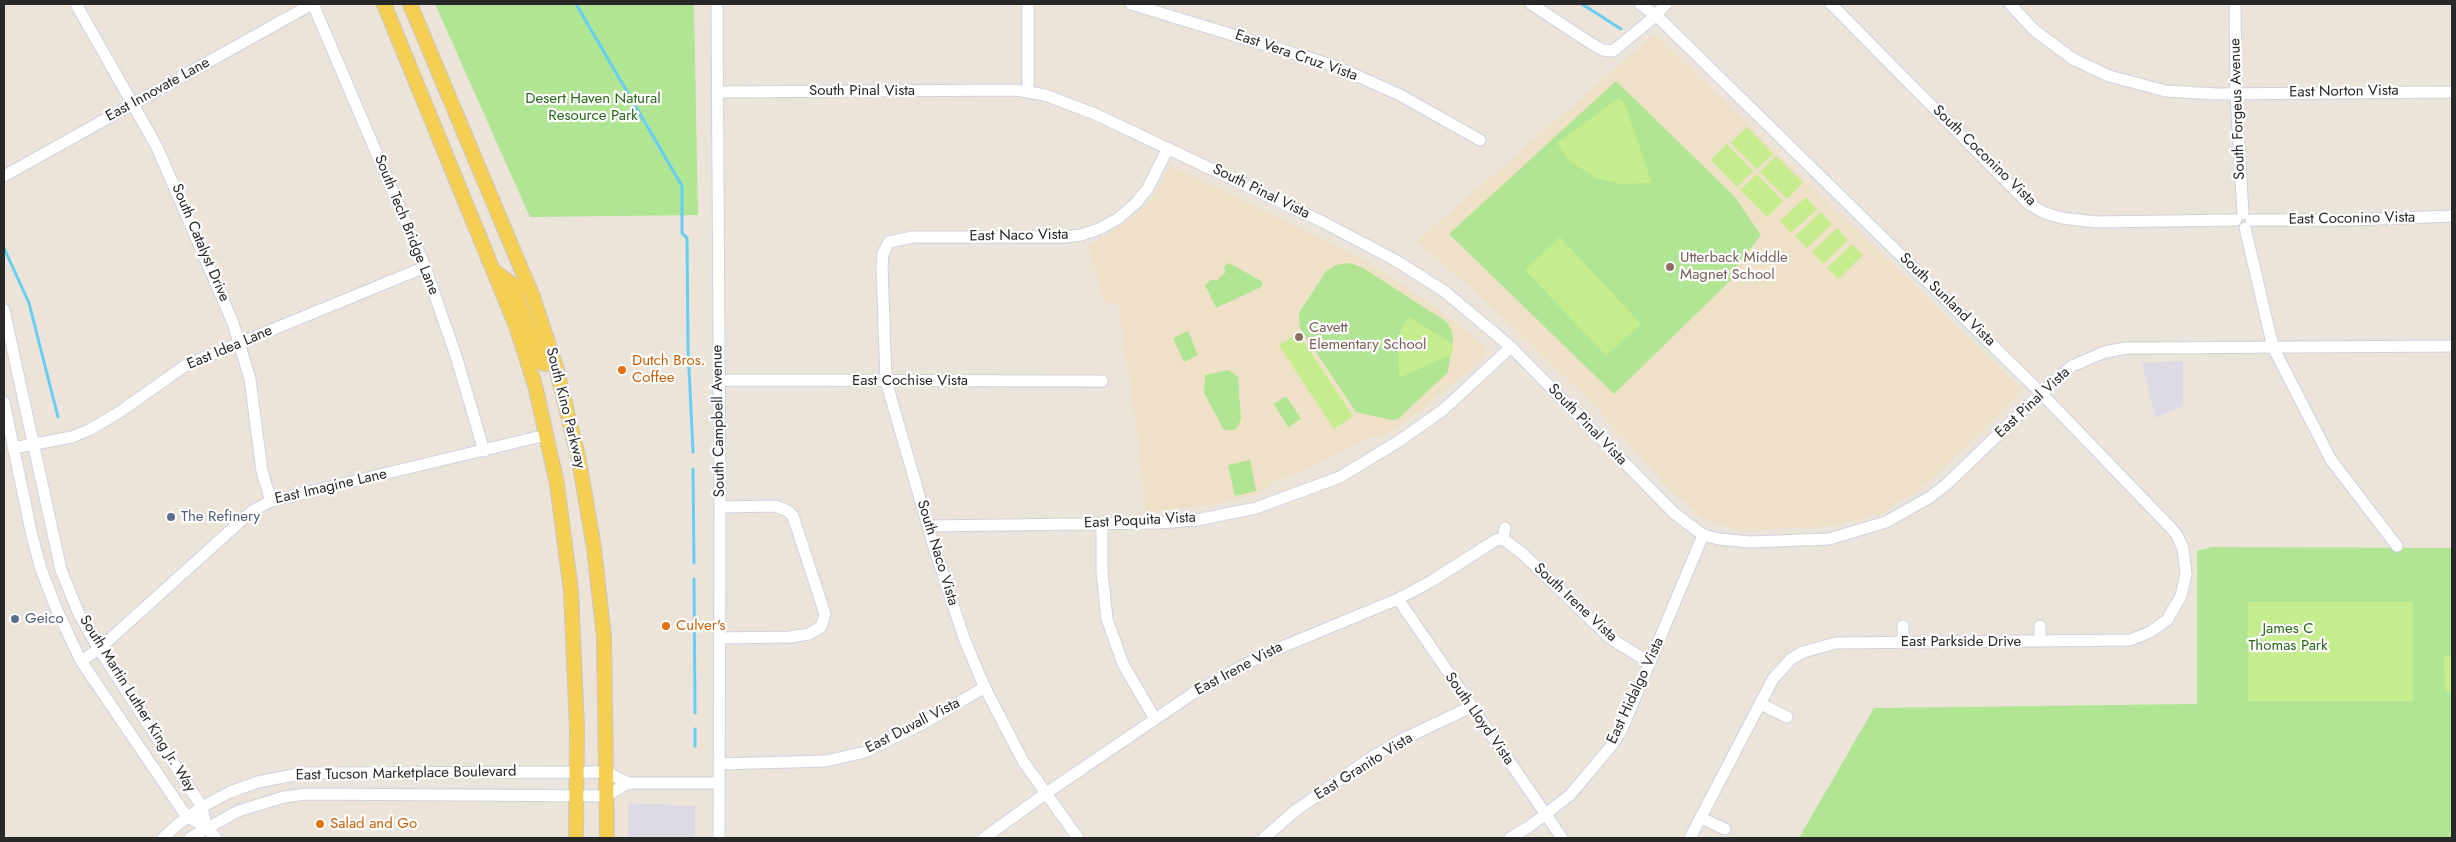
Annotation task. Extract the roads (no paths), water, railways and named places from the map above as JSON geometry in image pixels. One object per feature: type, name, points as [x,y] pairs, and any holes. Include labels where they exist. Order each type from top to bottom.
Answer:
[{"type":"main road","name":"South Kino Parkway","points":[[384,4],[494,271],[526,355],[546,435],[558,493],[570,583],[575,670],[576,838]]},
{"type":"main road","name":"South Kino Parkway","points":[[410,4],[524,275],[554,362],[579,460],[598,577],[604,637],[607,838]]},
{"type":"main road","points":[[494,271],[513,285],[540,362],[545,364],[554,362]]},
{"type":"street","name":"South Catalyst Drive","points":[[76,4],[171,174],[233,323],[250,379],[262,471],[271,501]]},
{"type":"street","name":"East Innovate Lane","points":[[4,176],[312,4]]},
{"type":"street","name":"South Tech Bridge Lane","points":[[312,4],[425,267],[456,356],[484,451]]},
{"type":"street","name":"South Campbell Avenue","points":[[716,4],[720,507],[719,838]]},
{"type":"street","points":[[1028,4],[1028,92]]},
{"type":"street","name":"East Vera Cruz Vista","points":[[1131,4],[1335,66],[1400,95],[1480,140]]},
{"type":"street","points":[[1531,4],[1603,50],[1613,50],[1618,47],[1657,16],[1666,4]]},
{"type":"street","name":"South Sunland Vista","points":[[1640,4],[1657,16],[2041,393],[2177,535],[2183,549],[2186,585],[2176,607]]},
{"type":"street","name":"South Coconino Vista","points":[[1831,4],[2014,190],[2029,204],[2045,213],[2062,218],[2096,222],[2244,220]]},
{"type":"street","name":"East Norton Vista","points":[[2010,4],[2048,42],[2073,59],[2109,76],[2140,86],[2166,91],[2236,94],[2452,92]]},
{"type":"street","name":"South Forgeus Avenue","points":[[2235,4],[2236,94],[2244,220],[2273,347],[2331,460],[2397,546]]},
{"type":"street","name":"South Pinal Vista","points":[[717,92],[1016,90],[1045,95],[1095,114],[1324,222],[1396,260],[1444,291],[1511,347],[1674,512],[1703,535]]},
{"type":"street","name":"East Naco Vista","points":[[885,238],[1064,237],[1081,235],[1113,221],[1137,202],[1148,188],[1168,148]]},
{"type":"street","name":"East Coconino Vista","points":[[2244,220],[2360,220],[2452,216]]},
{"type":"street","name":"South Naco Vista","points":[[885,238],[882,266],[886,382],[928,526],[964,638],[985,687],[1024,761],[1045,794],[1078,838]]},
{"type":"street","name":"East Idea Lane","points":[[13,448],[72,437],[89,430],[118,413],[186,365],[425,267]]},
{"type":"street","name":"South Martin Luther King Jr. Way","points":[[4,310],[61,570],[79,614],[99,649],[202,807]]},
{"type":"street","name":"East Pinal Vista","points":[[1703,535],[1748,542],[1806,540],[1847,535],[1886,522],[1930,497],[1948,483],[2041,393],[2072,366],[2088,358],[2112,351],[2126,348],[2452,346]]},
{"type":"street","name":"East Poquita Vista","points":[[928,526],[1158,523],[1197,520],[1256,508],[1340,477],[1399,441],[1443,410],[1511,347]]},
{"type":"street","name":"East Cochise Vista","points":[[718,380],[886,382],[1102,381]]},
{"type":"street","name":"South Martin Luther King Jr. Way","points":[[4,402],[41,570],[56,608],[81,661],[187,818],[206,827]]},
{"type":"street","name":"East Imagine Lane","points":[[81,661],[99,649],[252,511],[271,501],[546,435]]},
{"type":"street","points":[[719,638],[802,636],[816,631],[825,631],[824,608],[793,516],[782,507],[775,506],[720,507]]},
{"type":"street","points":[[1102,524],[1102,572],[1107,619],[1123,664],[1155,719]]},
{"type":"street","name":"East Irene Vista","points":[[984,838],[1195,692],[1265,654],[1398,599],[1448,572],[1504,533]]},
{"type":"street","name":"South Irene Vista","points":[[1504,533],[1522,553],[1610,638],[1650,663]]},
{"type":"street","name":"East Hidalgo Vista","points":[[1510,838],[1545,816],[1570,795],[1612,745],[1622,728],[1703,535]]},
{"type":"street","name":"South Lloyd Vista","points":[[1398,599],[1545,816],[1562,838]]},
{"type":"street","name":"East Parkside Drive","points":[[1690,838],[1780,668],[1803,652],[1836,643],[2130,640],[2158,628],[2176,607]]},
{"type":"street","points":[[1903,626],[1903,642]]},
{"type":"street","points":[[2040,626],[2040,641]]},
{"type":"street","name":"East Duvall Vista","points":[[719,764],[826,761],[865,752],[926,722],[985,687]]},
{"type":"street","points":[[1761,704],[1787,717]]},
{"type":"street","name":"East Granito Vista","points":[[1264,838],[1296,811],[1369,760],[1402,740],[1471,707]]},
{"type":"street","points":[[606,772],[628,783],[718,783]]},
{"type":"street","name":"East Tucson Marketplace Boulevard","points":[[163,838],[202,807],[230,792],[258,782],[304,773],[606,772]]},
{"type":"street","points":[[606,796],[628,783]]},
{"type":"street","name":"East Tucson Marketplace Boulevard","points":[[190,838],[206,827],[238,811],[264,802],[306,794],[606,796]]},
{"type":"street","points":[[202,807],[206,827],[216,838]]},
{"type":"street","points":[[1701,818],[1725,830]]},
{"type":"waterway","points":[[576,4],[682,186],[682,233],[687,238],[688,347],[693,452]]},
{"type":"waterway","points":[[1582,4],[1621,29]]},
{"type":"waterway","points":[[4,248],[29,303],[58,417]]},
{"type":"waterway","points":[[693,469],[694,563]]},
{"type":"waterway","points":[[694,579],[695,713]]},
{"type":"waterway","points":[[695,729],[695,746]]},
{"type":"place","name":"Utterback Middle Magnet School","points":[[1670,267]]},
{"type":"place","name":"Cavett Elementary School","points":[[1299,337]]},
{"type":"place","name":"Dutch Bros. Coffee","points":[[622,370]]},
{"type":"place","name":"The Refinery","points":[[171,517]]},
{"type":"place","name":"Geico","points":[[15,619]]},
{"type":"place","name":"Culver's","points":[[666,626]]},
{"type":"place","name":"Salad and Go","points":[[320,824]]},
{"type":"park label","name":"Desert Haven Natural Resource Park","points":[[593,108]]},
{"type":"park label","name":"James C Thomas Park","points":[[2288,638]]}]
